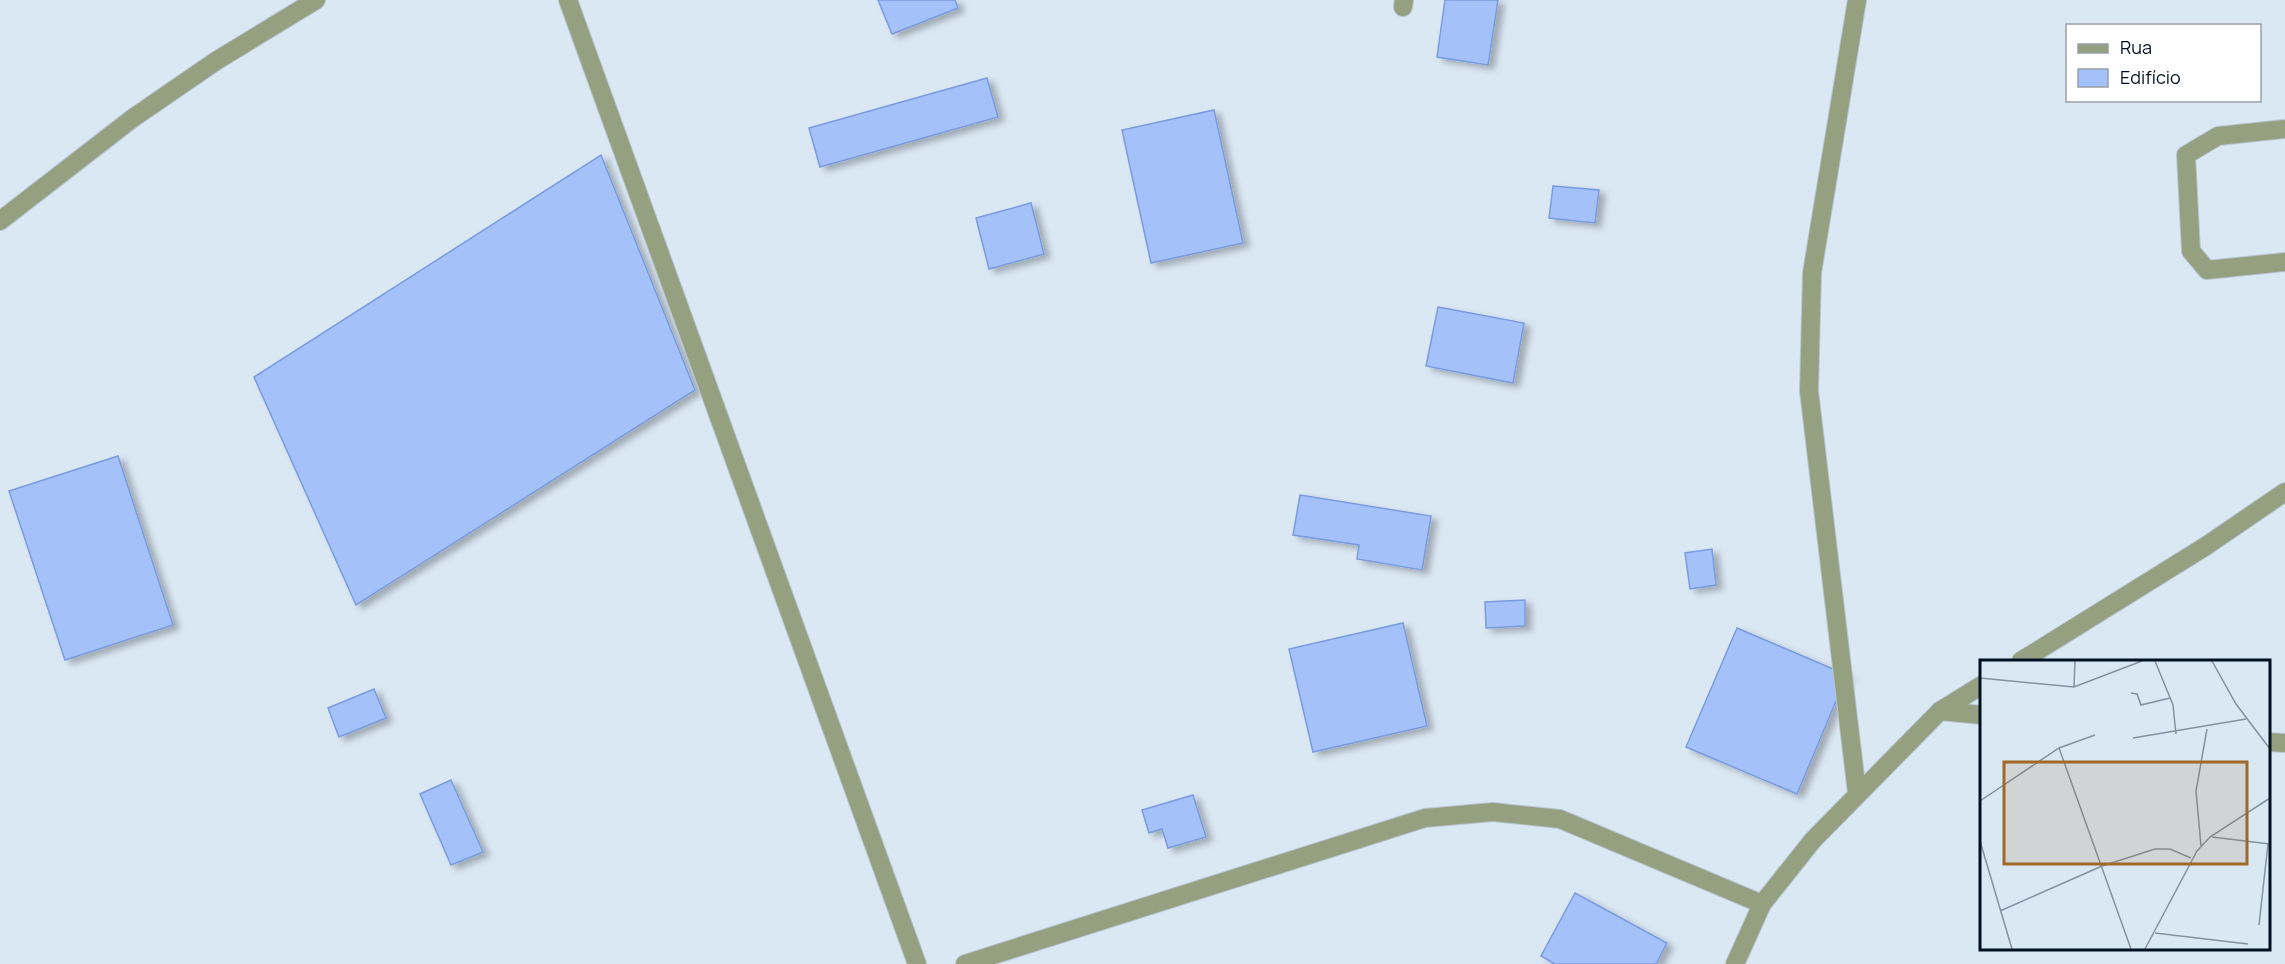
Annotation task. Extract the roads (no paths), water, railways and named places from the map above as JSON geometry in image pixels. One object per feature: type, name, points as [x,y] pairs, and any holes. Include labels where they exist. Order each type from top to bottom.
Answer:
[{"type":"street","points":[[0,221],[133,118],[216,61],[316,0]]},
{"type":"street","points":[[568,0],[917,964]]},
{"type":"street","points":[[1857,0],[1812,273],[1809,391],[1857,793]]},
{"type":"street","points":[[2285,129],[2218,136],[2186,155],[2191,251],[2207,270],[2285,262]]},
{"type":"street","points":[[2023,660],[2206,546],[2285,492]]},
{"type":"street","points":[[1735,964],[1762,904],[1813,840],[1940,711],[1980,686]]},
{"type":"street","points":[[1940,711],[1980,715]]},
{"type":"street","points":[[2270,742],[2285,743]]},
{"type":"street","points":[[965,964],[1425,818],[1493,812],[1560,819],[1762,904]]}]
